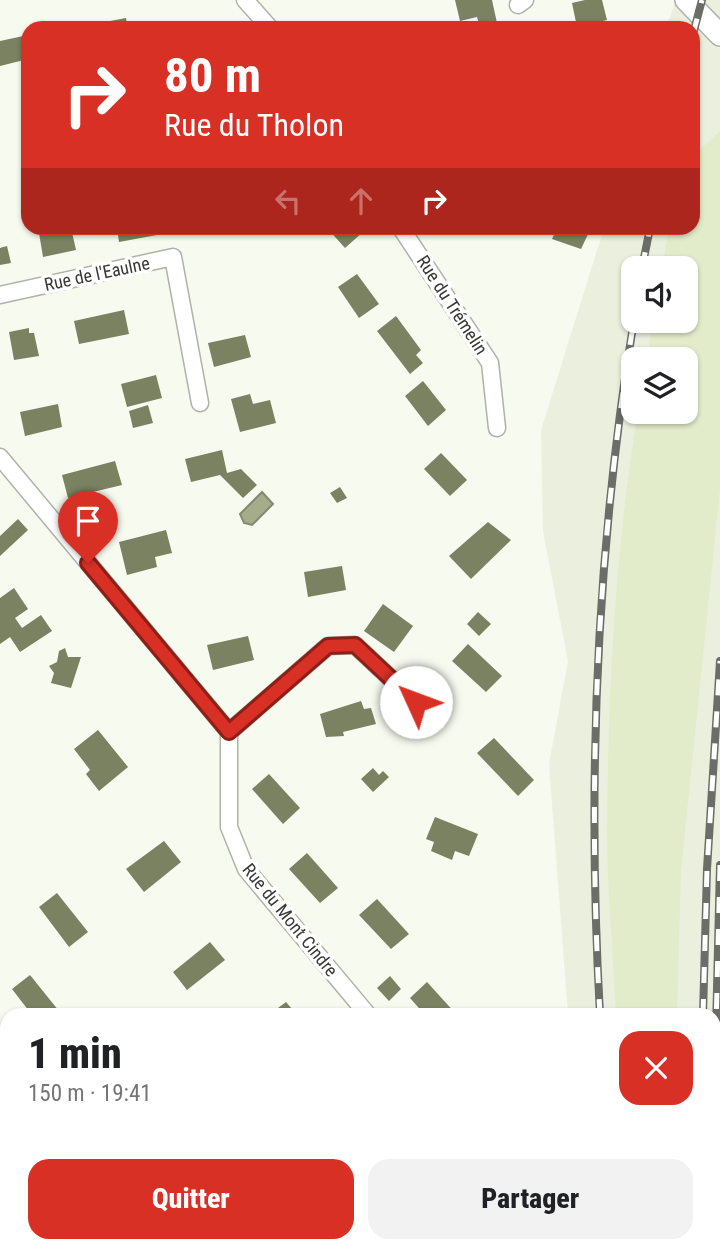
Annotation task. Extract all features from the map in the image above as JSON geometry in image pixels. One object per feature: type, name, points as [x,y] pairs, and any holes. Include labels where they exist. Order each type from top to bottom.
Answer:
[{"type":"street","points":[[245,0],[264,21]]},
{"type":"street","points":[[686,0],[720,35]]},
{"type":"street","name":"Rue du Trémelin","points":[[406,235],[489,363],[497,428]]},
{"type":"street","name":"Rue de l'Eaulne","points":[[0,295],[173,257],[200,403]]},
{"type":"street","points":[[0,457],[229,732],[328,646],[355,645],[436,722]]},
{"type":"street","name":"Rue du Mont Cindre","points":[[229,732],[229,827],[246,869],[362,1008]]},
{"type":"shaded area","points":[[676,0],[720,0],[720,1008],[567,1008],[549,764],[568,661],[543,532],[541,430],[602,235],[700,235],[700,21],[668,21]]},
{"type":"shaded area","points":[[720,131],[720,490],[681,872],[677,1008],[616,1008],[607,829],[611,672],[618,567],[636,424],[698,424],[698,347],[649,347],[651,333],[698,333],[698,256],[664,256],[668,235],[700,235],[700,150]]},
{"type":"shaded area","points":[[262,492],[273,504],[252,525],[244,523],[240,514]]},
{"type":"building","points":[[455,0],[492,0],[497,21],[478,21],[477,17],[460,21]]},
{"type":"building","points":[[602,0],[607,20],[576,21],[572,3]]},
{"type":"building","points":[[21,36],[21,61],[0,66],[0,41]]},
{"type":"building","points":[[39,235],[73,235],[76,250],[43,257]]},
{"type":"building","points":[[118,235],[157,235],[119,242]]},
{"type":"building","points":[[333,235],[360,235],[345,248]]},
{"type":"building","points":[[554,235],[588,235],[581,249],[552,239]]},
{"type":"building","points":[[7,246],[11,263],[0,265],[0,248]]},
{"type":"building","points":[[357,274],[379,304],[359,318],[338,287]]},
{"type":"building","points":[[124,310],[129,334],[79,344],[74,321]]},
{"type":"building","points":[[396,316],[421,350],[416,355],[423,363],[410,374],[377,331]]},
{"type":"building","points":[[29,328],[29,333],[34,333],[39,356],[14,360],[9,332]]},
{"type":"building","points":[[245,335],[251,357],[214,367],[208,343]]},
{"type":"building","points":[[156,375],[162,398],[127,407],[121,384]]},
{"type":"building","points":[[423,381],[446,410],[428,426],[405,396]]},
{"type":"building","points":[[250,394],[253,404],[270,400],[276,423],[240,432],[231,399]]},
{"type":"building","points":[[58,404],[62,427],[25,436],[20,412]]},
{"type":"building","points":[[148,405],[153,423],[133,428],[129,411]]},
{"type":"building","points":[[222,450],[227,473],[241,469],[257,485],[243,498],[220,475],[191,482],[185,459]]},
{"type":"building","points":[[441,453],[467,480],[450,496],[424,469]]},
{"type":"building","points":[[115,461],[122,485],[68,498],[62,475]]},
{"type":"building","points":[[340,487],[347,498],[337,503],[330,493]]},
{"type":"building","points":[[18,519],[28,530],[0,556],[0,536]]},
{"type":"building","points":[[488,522],[511,540],[471,579],[449,556]]},
{"type":"building","points":[[166,530],[172,553],[155,557],[157,567],[127,575],[119,542]]},
{"type":"building","points":[[342,566],[346,590],[308,597],[304,572]]},
{"type":"building","points":[[14,588],[28,609],[15,618],[22,628],[41,615],[52,631],[20,652],[10,637],[0,644],[0,598]]},
{"type":"building","points":[[383,604],[413,626],[394,652],[364,631]]},
{"type":"building","points":[[478,612],[491,624],[479,636],[467,624]]},
{"type":"building","points":[[248,636],[254,660],[213,670],[207,645]]},
{"type":"building","points":[[468,644],[502,676],[486,692],[452,661]]},
{"type":"building","points":[[65,648],[68,657],[81,657],[71,688],[51,683],[54,673],[49,666],[57,662],[59,651]]},
{"type":"building","points":[[361,701],[364,709],[371,708],[376,724],[343,732],[344,736],[326,737],[320,714]]},
{"type":"building","points":[[98,730],[128,767],[99,791],[86,774],[90,770],[74,749]]},
{"type":"building","points":[[494,738],[534,780],[518,796],[477,753]]},
{"type":"building","points":[[373,768],[379,775],[383,771],[389,777],[373,792],[361,779]]},
{"type":"building","points":[[269,774],[300,808],[283,824],[252,789]]},
{"type":"building","points":[[435,817],[478,834],[469,856],[455,851],[452,860],[431,851],[434,842],[426,839]]},
{"type":"building","points":[[164,841],[181,862],[144,892],[126,869]]},
{"type":"building","points":[[307,853],[338,888],[320,903],[289,869]]},
{"type":"building","points":[[57,893],[88,932],[69,947],[39,907]]},
{"type":"building","points":[[377,899],[409,934],[391,949],[359,915]]},
{"type":"building","points":[[210,942],[225,960],[187,990],[173,972]]},
{"type":"building","points":[[30,975],[57,1008],[27,1008],[12,989]]},
{"type":"building","points":[[390,976],[401,989],[389,1001],[377,988]]},
{"type":"building","points":[[427,982],[451,1008],[419,1008],[410,998]]},
{"type":"building","points":[[286,1002],[291,1008],[278,1008]]},
{"type":"railway","points":[[696,21],[702,0]]},
{"type":"railway","points":[[644,256],[649,235]]},
{"type":"railway","points":[[600,1008],[594,841],[598,667],[611,493],[632,333]]},
{"type":"railway","points":[[703,1008],[707,869],[720,661]]},
{"type":"railway","points":[[717,1008],[720,865]]},
{"type":"route","points":[[88,563],[229,732],[328,646],[355,645],[416,702]]}]
